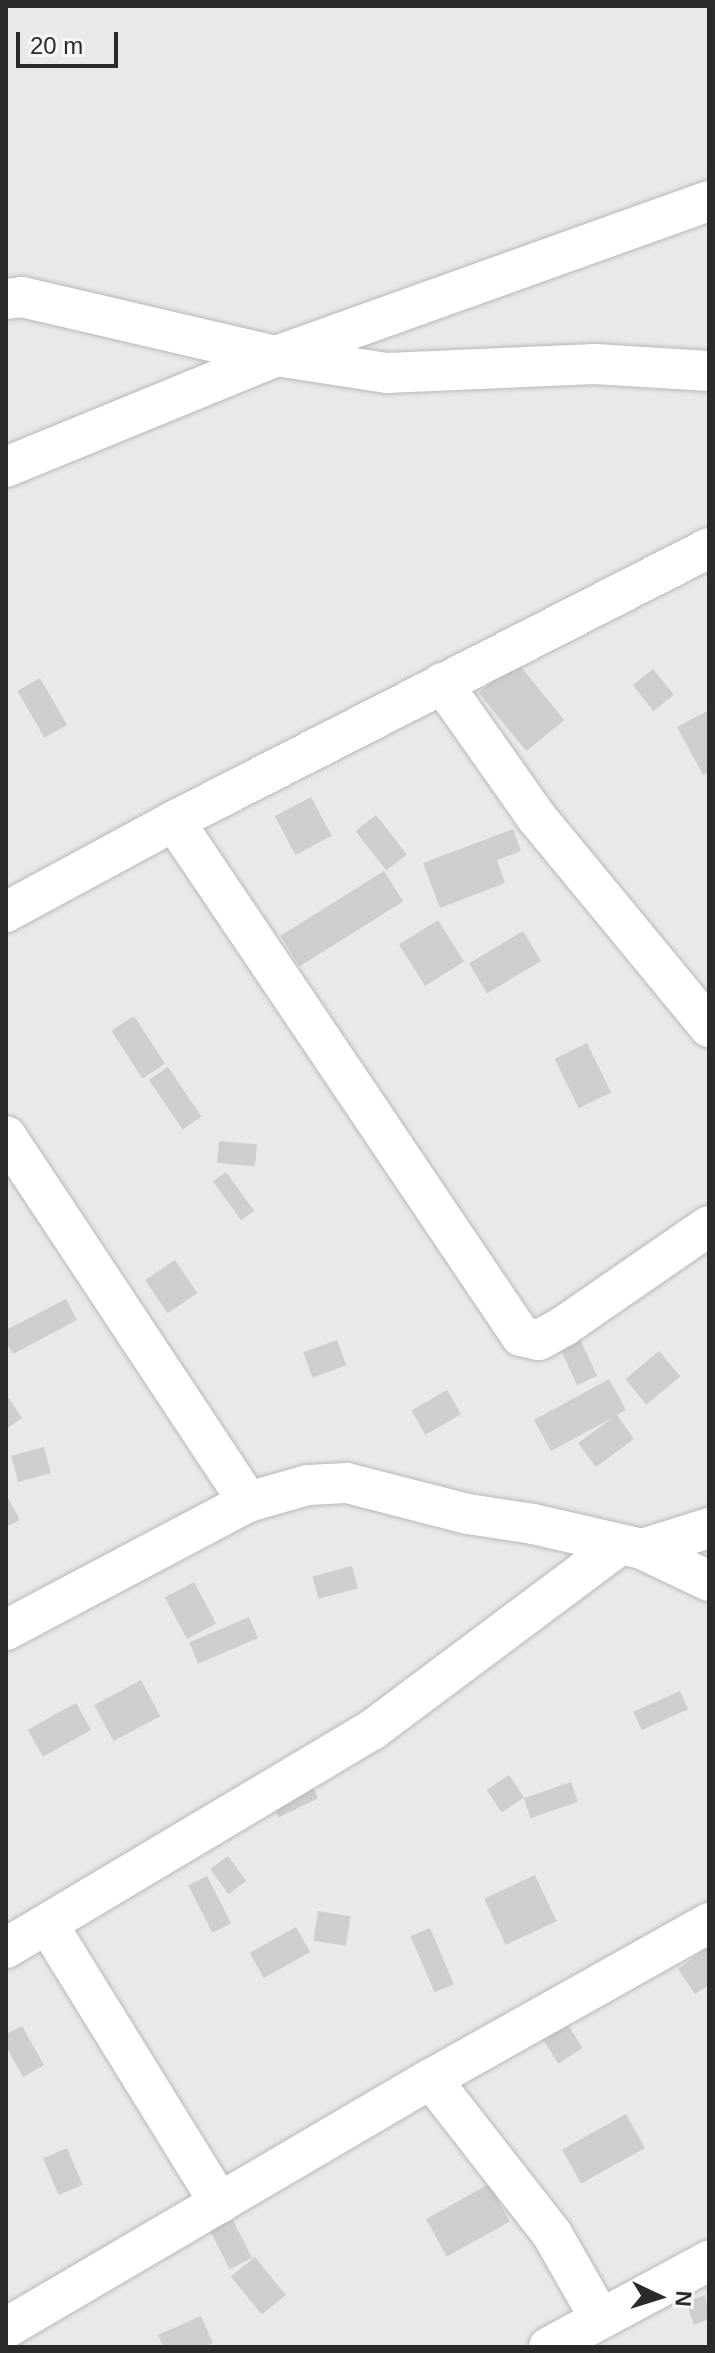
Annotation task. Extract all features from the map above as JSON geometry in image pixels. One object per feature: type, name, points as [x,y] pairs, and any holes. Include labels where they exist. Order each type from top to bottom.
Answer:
[{"type":"street","points":[[6,467],[276,356],[709,201]]},
{"type":"street","points":[[11,288],[276,356],[387,373],[595,364],[709,371]]},
{"type":"street","points":[[6,912],[174,821],[709,548]]},
{"type":"street","points":[[442,683],[537,818],[709,1027]]},
{"type":"street","points":[[174,821],[521,1336],[539,1340],[564,1326],[709,1226]]},
{"type":"street","points":[[6,1136],[248,1502]]},
{"type":"street","points":[[6,1630],[248,1502],[308,1485],[347,1483],[630,1548],[709,1581]]},
{"type":"street","points":[[6,1948],[372,1730],[630,1548],[709,1528]]},
{"type":"street","points":[[6,2328],[431,2079],[709,1923]]},
{"type":"street","points":[[48,1925],[220,2203]]},
{"type":"street","points":[[431,2079],[552,2234],[600,2318]]},
{"type":"street","points":[[549,2347],[709,2261]]},
{"type":"building","points":[[517,662],[564,720],[526,751],[479,693]]},
{"type":"building","points":[[653,669],[674,695],[654,711],[633,685]]},
{"type":"building","points":[[40,678],[67,725],[44,738],[17,691]]},
{"type":"building","points":[[709,710],[709,772],[703,775],[677,727]]},
{"type":"building","points":[[311,797],[332,836],[295,855],[275,816]]},
{"type":"building","points":[[376,815],[407,854],[386,870],[356,831]]},
{"type":"building","points":[[513,829],[521,851],[497,860],[505,883],[440,908],[423,863]]},
{"type":"building","points":[[384,871],[403,902],[300,966],[281,936]]},
{"type":"building","points":[[438,920],[464,962],[425,986],[399,944]]},
{"type":"building","points":[[523,931],[541,961],[487,993],[469,963]]},
{"type":"building","points":[[134,1016],[165,1064],[142,1079],[111,1031]]},
{"type":"building","points":[[587,1043],[611,1092],[579,1108],[555,1059]]},
{"type":"building","points":[[168,1067],[202,1117],[182,1130],[149,1080]]},
{"type":"building","points":[[219,1141],[257,1144],[255,1166],[217,1163]]},
{"type":"building","points":[[226,1172],[254,1211],[241,1220],[213,1181]]},
{"type":"building","points":[[175,1260],[197,1293],[168,1313],[145,1280]]},
{"type":"building","points":[[66,1299],[77,1320],[13,1354],[6,1342],[6,1330]]},
{"type":"building","points":[[579,1337],[597,1376],[577,1385],[559,1346]]},
{"type":"building","points":[[337,1340],[346,1365],[312,1378],[303,1352]]},
{"type":"building","points":[[659,1351],[680,1376],[647,1405],[625,1379]]},
{"type":"building","points":[[609,1379],[626,1410],[617,1415],[634,1439],[596,1467],[578,1443],[612,1418],[551,1451],[534,1420]]},
{"type":"building","points":[[447,1390],[461,1414],[425,1435],[411,1410]]},
{"type":"building","points":[[6,1394],[22,1418],[6,1429]]},
{"type":"building","points":[[44,1447],[51,1473],[18,1482],[11,1456]]},
{"type":"building","points":[[6,1494],[20,1520],[6,1527]]},
{"type":"building","points":[[352,1566],[358,1588],[318,1599],[312,1577]]},
{"type":"building","points":[[194,1582],[216,1623],[187,1639],[165,1597]]},
{"type":"building","points":[[249,1617],[258,1638],[198,1664],[189,1642]]},
{"type":"building","points":[[141,1680],[160,1716],[113,1741],[94,1705]]},
{"type":"building","points":[[680,1691],[688,1709],[642,1730],[633,1712]]},
{"type":"building","points":[[76,1703],[91,1730],[43,1757],[28,1730]]},
{"type":"building","points":[[306,1773],[318,1798],[279,1817],[266,1792]]},
{"type":"building","points":[[509,1775],[524,1797],[502,1812],[487,1790]]},
{"type":"building","points":[[571,1782],[578,1802],[531,1818],[524,1798]]},
{"type":"building","points":[[228,1856],[246,1881],[228,1894],[210,1869]]},
{"type":"building","points":[[535,1875],[557,1921],[506,1945],[484,1899]]},
{"type":"building","points":[[207,1876],[231,1923],[212,1933],[188,1886]]},
{"type":"building","points":[[318,1911],[351,1916],[346,1946],[313,1941]]},
{"type":"building","points":[[296,1927],[310,1952],[264,1978],[250,1953]]},
{"type":"building","points":[[430,1928],[454,1984],[435,1992],[411,1936]]},
{"type":"building","points":[[709,1946],[709,1985],[695,1994],[678,1969]]},
{"type":"building","points":[[562,2016],[583,2048],[558,2064],[538,2032]]},
{"type":"building","points":[[22,2026],[44,2065],[23,2077],[6,2046],[6,2034]]},
{"type":"building","points":[[626,2114],[645,2148],[581,2184],[562,2149]]},
{"type":"building","points":[[67,2148],[83,2185],[59,2195],[43,2158]]},
{"type":"building","points":[[489,2184],[510,2222],[447,2257],[426,2219]]},
{"type":"building","points":[[222,2199],[252,2258],[230,2269],[200,2210]]},
{"type":"building","points":[[255,2257],[286,2295],[262,2315],[231,2277]]},
{"type":"building","points":[[705,2295],[709,2319],[694,2325],[686,2302]]},
{"type":"building","points":[[201,2316],[213,2343],[204,2347],[163,2347],[158,2335]]}]
